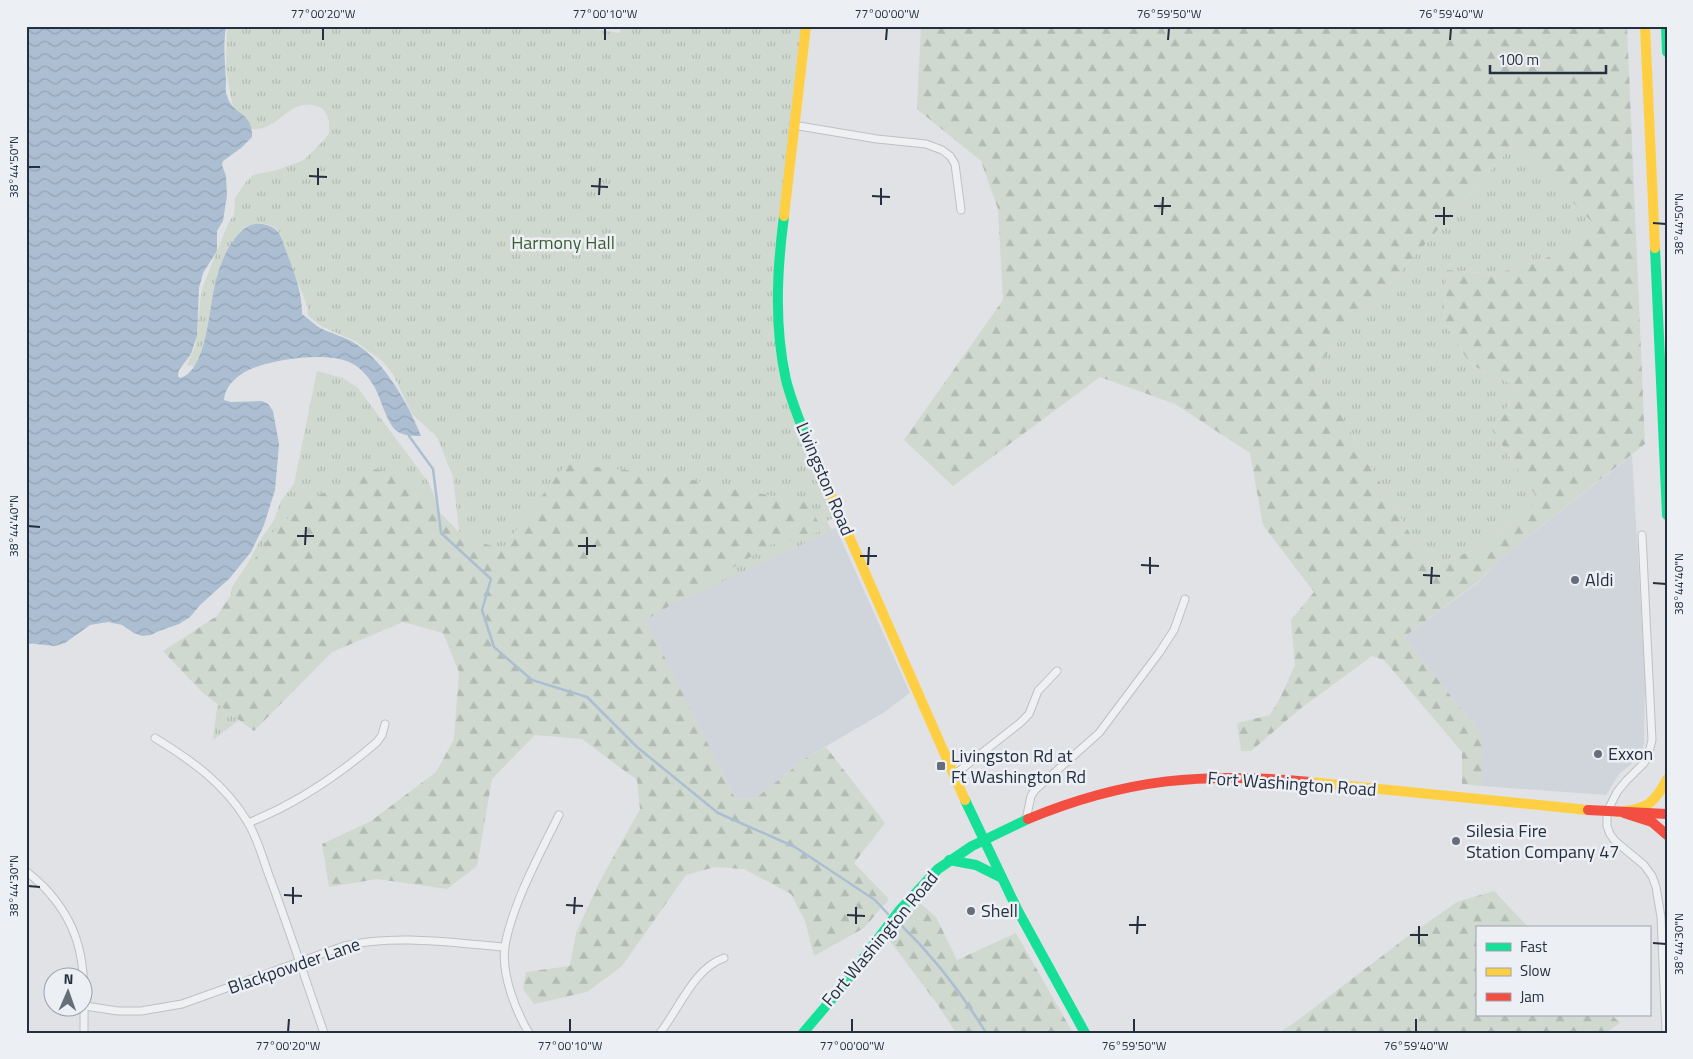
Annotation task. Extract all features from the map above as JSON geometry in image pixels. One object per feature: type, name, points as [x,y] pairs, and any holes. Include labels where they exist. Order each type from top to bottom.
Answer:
[{"type":"main road","name":"Livingston Road","points":[[806,26],[783,224],[779,296],[780,346],[788,387],[800,424],[983,840],[1001,878],[1084,1033]]},
{"type":"main road","points":[[1645,26],[1667,515]]},
{"type":"main road","points":[[1666,26],[1667,52]]},
{"type":"main road","name":"Fort Washington Road","points":[[803,1033],[842,987],[908,900],[949,860],[983,840],[1026,820],[1088,796],[1114,789],[1169,780],[1215,777],[1286,780],[1616,812],[1667,814]]},
{"type":"main road","points":[[1616,812],[1644,808],[1654,802],[1667,779]]},
{"type":"main road","points":[[1616,812],[1652,822],[1667,835]]},
{"type":"main road","points":[[949,860],[968,862],[987,868],[1001,878]]},
{"type":"street","points":[[794,125],[877,140],[926,144],[942,150],[950,156],[955,164],[961,210]]},
{"type":"street","points":[[1642,535],[1652,740],[1644,764],[1626,781],[1618,792],[1616,812],[1607,826],[1614,841],[1644,865],[1652,876],[1656,887],[1661,917],[1666,1033]]},
{"type":"street","points":[[1026,820],[1031,796],[1035,790],[1099,733],[1159,653],[1174,630],[1185,599]]},
{"type":"street","points":[[954,775],[1029,714],[1038,691],[1057,670]]},
{"type":"street","points":[[248,823],[293,801],[336,775],[378,742],[385,724]]},
{"type":"street","points":[[155,738],[181,754],[208,775],[232,799],[248,823],[300,962],[324,1033]]},
{"type":"street","points":[[529,1033],[513,1002],[509,986],[505,947],[522,892],[559,815]]},
{"type":"street","points":[[26,871],[57,902],[77,938],[83,966]]},
{"type":"street","name":"Blackpowder Lane","points":[[92,1007],[118,1011],[158,1009],[210,995],[344,946],[362,942],[405,940],[505,947]]},
{"type":"street","points":[[660,1033],[702,972],[715,961],[724,958]]},
{"type":"street","points":[[84,1033],[85,1016]]},
{"type":"shaded area","points":[[1632,455],[1645,676],[1644,744],[1639,758],[1619,774],[1606,795],[1482,786],[1482,735],[1404,637],[1479,582],[1501,558]]},
{"type":"shaded area","points":[[836,528],[910,693],[883,713],[806,758],[755,799],[735,798],[645,620],[770,545]]},
{"type":"green space","name":"Harmony Hall","points":[[227,26],[570,26],[620,33],[621,26],[805,26],[779,232],[780,352],[836,517],[827,521],[832,531],[623,627],[463,551],[453,477],[438,439],[412,414],[393,374],[383,362],[355,341],[323,327],[308,316],[306,302],[287,259],[280,234],[278,230],[269,225],[247,226],[239,233],[197,367],[187,365],[196,344],[203,286],[228,224],[234,214],[235,198],[253,175],[277,170],[304,160],[329,133],[327,115],[323,109],[312,105],[302,105],[294,108],[261,129],[250,129],[235,114],[226,69]]},
{"type":"green space","points":[[921,26],[1627,26],[1645,444],[1501,558],[1479,581],[1404,637],[1482,735],[1482,786],[1462,784],[1462,752],[1384,660],[1372,656],[1300,709],[1251,751],[1241,751],[1237,723],[1270,715],[1280,698],[1295,665],[1291,620],[1314,592],[1263,525],[1250,453],[1175,404],[1100,377],[953,486],[904,440],[1003,300],[998,209],[981,161],[917,109]],"holes":[[[1515,143],[1596,226],[1547,258],[1495,274],[1447,270],[1444,322],[1470,364],[1519,388],[1492,430],[1539,501],[1480,547],[1430,568],[1314,369]]]},
{"type":"green space","points":[[1515,143],[1597,226],[1547,258],[1495,274],[1447,270],[1444,322],[1470,364],[1519,388],[1492,430],[1539,501],[1480,547],[1430,568],[1314,369]]},
{"type":"green space","points":[[317,371],[343,378],[358,388],[429,483],[435,498],[442,528],[432,572],[213,740],[232,587],[274,520],[281,501],[294,484]]},
{"type":"green space","points":[[566,464],[657,473],[808,503],[823,531],[770,545],[646,620],[735,798],[755,799],[806,758],[826,747],[885,823],[854,863],[889,899],[864,928],[814,956],[805,921],[791,894],[744,869],[715,867],[686,875],[622,966],[587,992],[534,1004],[523,989],[526,972],[570,966],[576,933],[600,881],[640,809],[637,780],[582,739],[535,735],[492,779],[477,866],[447,889],[377,879],[329,887],[322,844],[371,821],[436,772],[454,739],[459,672],[443,633],[403,622],[332,652],[254,731],[203,693],[163,651],[217,616],[272,533],[307,501],[375,469],[407,479],[465,538],[502,549]]},
{"type":"green space","points":[[1494,891],[1527,926],[1476,926],[1476,1016],[1613,1016],[1620,1023],[1606,1033],[1278,1033],[1294,1023],[1407,937],[1457,902]]},
{"type":"green space","points":[[920,903],[936,917],[957,960],[1016,933],[1073,1033],[956,1033],[938,1005],[890,941]]},
{"type":"water","points":[[26,26],[226,26],[224,47],[226,94],[234,107],[249,122],[252,137],[223,161],[227,195],[223,221],[217,231],[217,251],[203,273],[199,288],[197,336],[191,354],[179,370],[178,376],[180,378],[189,373],[196,364],[201,352],[217,278],[229,247],[247,227],[255,224],[265,225],[274,228],[281,237],[297,282],[301,297],[302,314],[322,329],[356,344],[377,362],[403,398],[421,436],[409,436],[394,429],[370,380],[362,370],[343,360],[319,357],[291,359],[256,367],[240,375],[227,389],[224,400],[231,402],[262,401],[268,404],[273,411],[279,444],[275,490],[264,525],[251,552],[229,579],[200,605],[190,617],[179,624],[151,635],[142,636],[122,625],[108,622],[90,625],[65,643],[55,646],[26,643]]},
{"type":"waterway","points":[[409,436],[433,469],[441,533],[491,579],[482,610],[494,647],[532,680],[587,697],[637,747],[718,813],[795,847],[875,900],[888,914]]},
{"type":"waterway","points":[[899,923],[946,975],[986,1033]]},
{"type":"traffic: fast","points":[[1666,26],[1667,52]]},
{"type":"traffic: fast","points":[[784,216],[778,277],[778,319],[782,360],[792,400],[815,459]]},
{"type":"traffic: fast","points":[[1655,248],[1667,515]]},
{"type":"traffic: fast","points":[[965,800],[1018,911],[1085,1033]]},
{"type":"traffic: fast","points":[[803,1033],[837,993],[899,911],[938,869],[972,846],[1028,819]]},
{"type":"traffic: fast","points":[[949,860],[976,865],[1000,877]]},
{"type":"traffic: slow","points":[[784,216],[806,26]]},
{"type":"traffic: slow","points":[[1645,26],[1655,248]]},
{"type":"traffic: slow","points":[[815,459],[965,800]]},
{"type":"traffic: slow","points":[[1617,812],[1635,809],[1648,804],[1658,795],[1667,779]]},
{"type":"traffic: slow","points":[[1310,782],[1588,810]]},
{"type":"traffic: jam","points":[[1028,819],[1064,805],[1099,795],[1167,781],[1236,778],[1310,782]]},
{"type":"traffic: jam","points":[[1588,810],[1667,814]]},
{"type":"traffic: jam","points":[[1624,813],[1652,822],[1667,835]]},
{"type":"place","name":"Aldi","points":[[1575,580]]},
{"type":"place","name":"Exxon","points":[[1598,754]]},
{"type":"place","name":"Livingston Rd at Ft Washington Rd","points":[[941,766]]},
{"type":"place","name":"Silesia Fire Station Company 47","points":[[1456,841]]},
{"type":"place","name":"Shell","points":[[971,911]]}]
